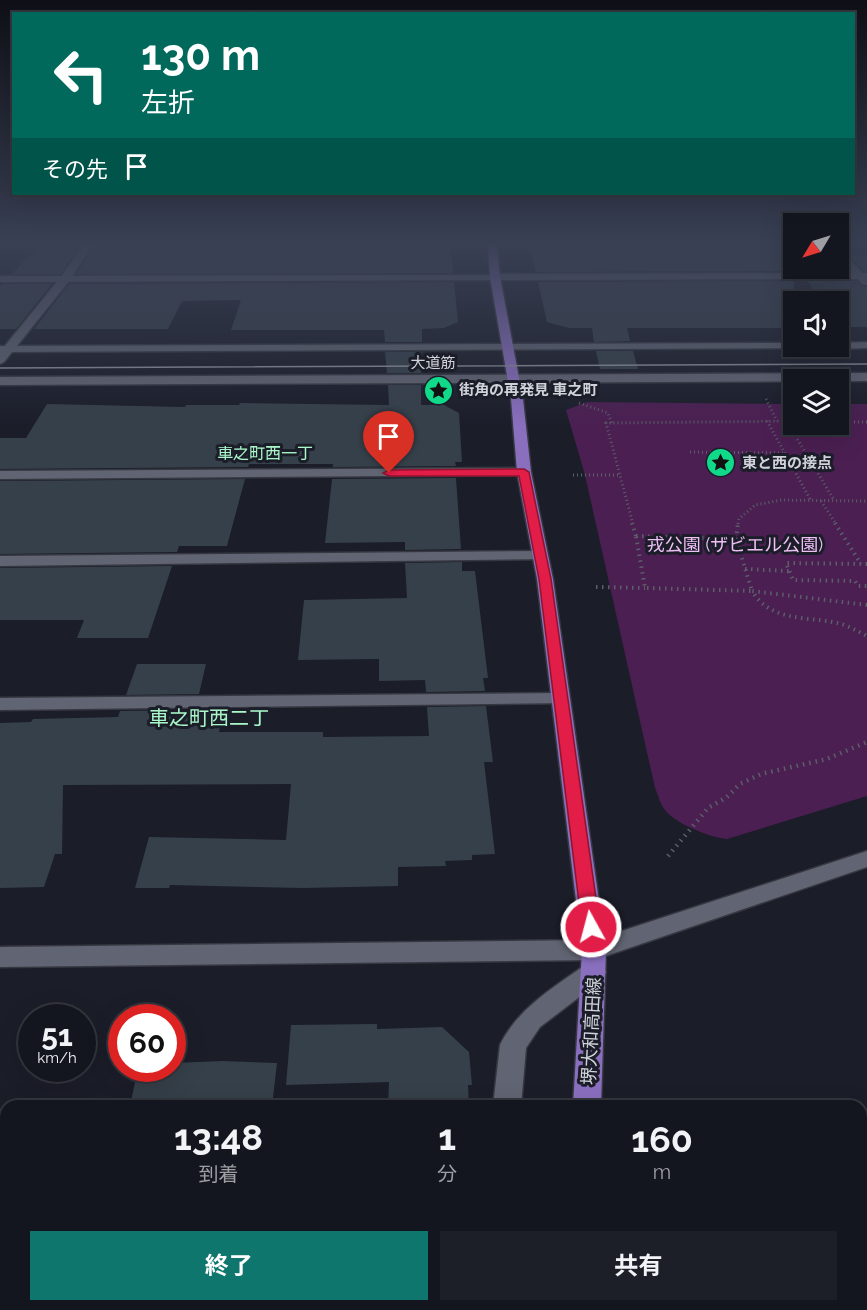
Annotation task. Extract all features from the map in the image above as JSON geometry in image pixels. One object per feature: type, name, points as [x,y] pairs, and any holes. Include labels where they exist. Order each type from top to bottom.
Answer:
[{"type":"main road","name":"堺大和高田線","points":[[501,305],[509,348],[524,472],[540,556],[561,699],[594,961],[587,1100]]},
{"type":"street","points":[[0,360],[4,349],[42,305]]},
{"type":"street","points":[[849,346],[867,345]]},
{"type":"street","name":"大道筋","points":[[4,349],[783,346]]},
{"type":"street","name":"大道筋","points":[[0,381],[867,377]]},
{"type":"street","points":[[0,475],[524,472]]},
{"type":"street","points":[[0,561],[540,556]]},
{"type":"street","points":[[0,704],[561,699]]},
{"type":"street","points":[[0,957],[594,961],[867,859]]},
{"type":"street","points":[[508,1100],[513,1045],[531,1019],[594,961]]},
{"type":"path","points":[[763,393],[777,421]]},
{"type":"path","points":[[573,401],[608,413],[612,423]]},
{"type":"path","points":[[767,421],[810,500]]},
{"type":"path","points":[[645,588],[636,536],[606,423],[783,421]]},
{"type":"path","points":[[849,422],[867,422]]},
{"type":"path","points":[[795,435],[834,500]]},
{"type":"path","points":[[690,452],[784,453]]},
{"type":"path","points":[[573,475],[618,475]]},
{"type":"path","points":[[867,501],[781,500],[755,505],[740,519],[736,539],[752,591],[756,600],[766,609],[792,617],[840,623],[867,636]]},
{"type":"path","points":[[821,500],[861,564]]},
{"type":"path","points":[[636,536],[736,539]]},
{"type":"path","points":[[867,564],[786,563],[793,580],[855,581],[858,586],[867,586]]},
{"type":"path","points":[[746,569],[789,571]]},
{"type":"path","points":[[596,587],[752,591],[867,605]]},
{"type":"path","points":[[668,856],[708,808],[728,797],[740,784],[761,774],[827,759],[867,742]]},
{"type":"green space","name":"戎公園 (ザビエル公園)","points":[[587,402],[783,404],[783,435],[849,435],[849,404],[867,404],[867,796],[727,839],[682,824],[663,807],[655,788],[585,475],[566,410]]},
{"type":"building","points":[[0,305],[35,305],[16,329],[0,329]]},
{"type":"building","points":[[53,305],[180,305],[168,329],[34,329]]},
{"type":"building","points":[[239,305],[456,305],[458,322],[444,328],[422,329],[422,342],[385,342],[384,330],[231,330]]},
{"type":"building","points":[[543,305],[783,305],[783,328],[627,328],[630,341],[594,342],[592,328],[569,328],[547,322]]},
{"type":"building","points":[[849,305],[867,305],[867,327],[849,327]]},
{"type":"building","points":[[596,351],[633,351],[638,369],[600,369]]},
{"type":"building","points":[[385,352],[422,352],[421,373],[387,373]]},
{"type":"building","points":[[388,385],[421,385],[421,405],[444,405],[459,413],[462,462],[455,462],[456,466],[333,467],[333,464],[249,464],[248,467],[0,469],[0,438],[26,438],[47,404],[185,407],[186,405],[239,405],[240,403],[389,405]]},
{"type":"building","points":[[456,478],[461,549],[405,550],[405,542],[325,543],[332,479]]},
{"type":"building","points":[[245,479],[227,546],[179,546],[177,552],[0,554],[0,481]]},
{"type":"building","points":[[462,562],[462,571],[475,571],[488,678],[483,678],[485,691],[426,692],[425,680],[379,681],[379,659],[298,660],[304,600],[407,598],[405,563]]},
{"type":"building","points":[[172,566],[148,638],[77,638],[84,620],[0,620],[0,568]]},
{"type":"building","points":[[137,664],[206,664],[199,694],[126,695]]},
{"type":"building","points":[[486,706],[493,762],[484,762],[495,854],[472,855],[472,860],[445,861],[446,866],[398,867],[398,886],[303,888],[170,885],[169,888],[135,888],[149,837],[286,840],[291,784],[63,785],[62,854],[55,854],[44,887],[0,888],[0,723],[31,722],[33,719],[118,717],[120,711],[195,710],[192,724],[221,723],[219,732],[323,732],[323,737],[429,736],[427,707]]},
{"type":"building","points":[[377,1024],[377,1029],[442,1027],[469,1052],[472,1085],[468,1085],[469,1100],[388,1100],[389,1082],[286,1085],[291,1025]]},
{"type":"building","points":[[186,1062],[277,1063],[273,1100],[131,1100],[135,1082],[186,1082]]},
{"type":"tram line","points":[[0,368],[867,364]]},
{"type":"place","name":"街角の再発見 車之町","points":[[438,390]]},
{"type":"place","name":"東と西の接点","points":[[721,463]]},
{"type":"district","name":"車之町西一丁","points":[[265,453]]},
{"type":"district","name":"車之町西二丁","points":[[209,718]]},
{"type":"route","points":[[389,473],[524,472],[545,579],[591,927]]}]
